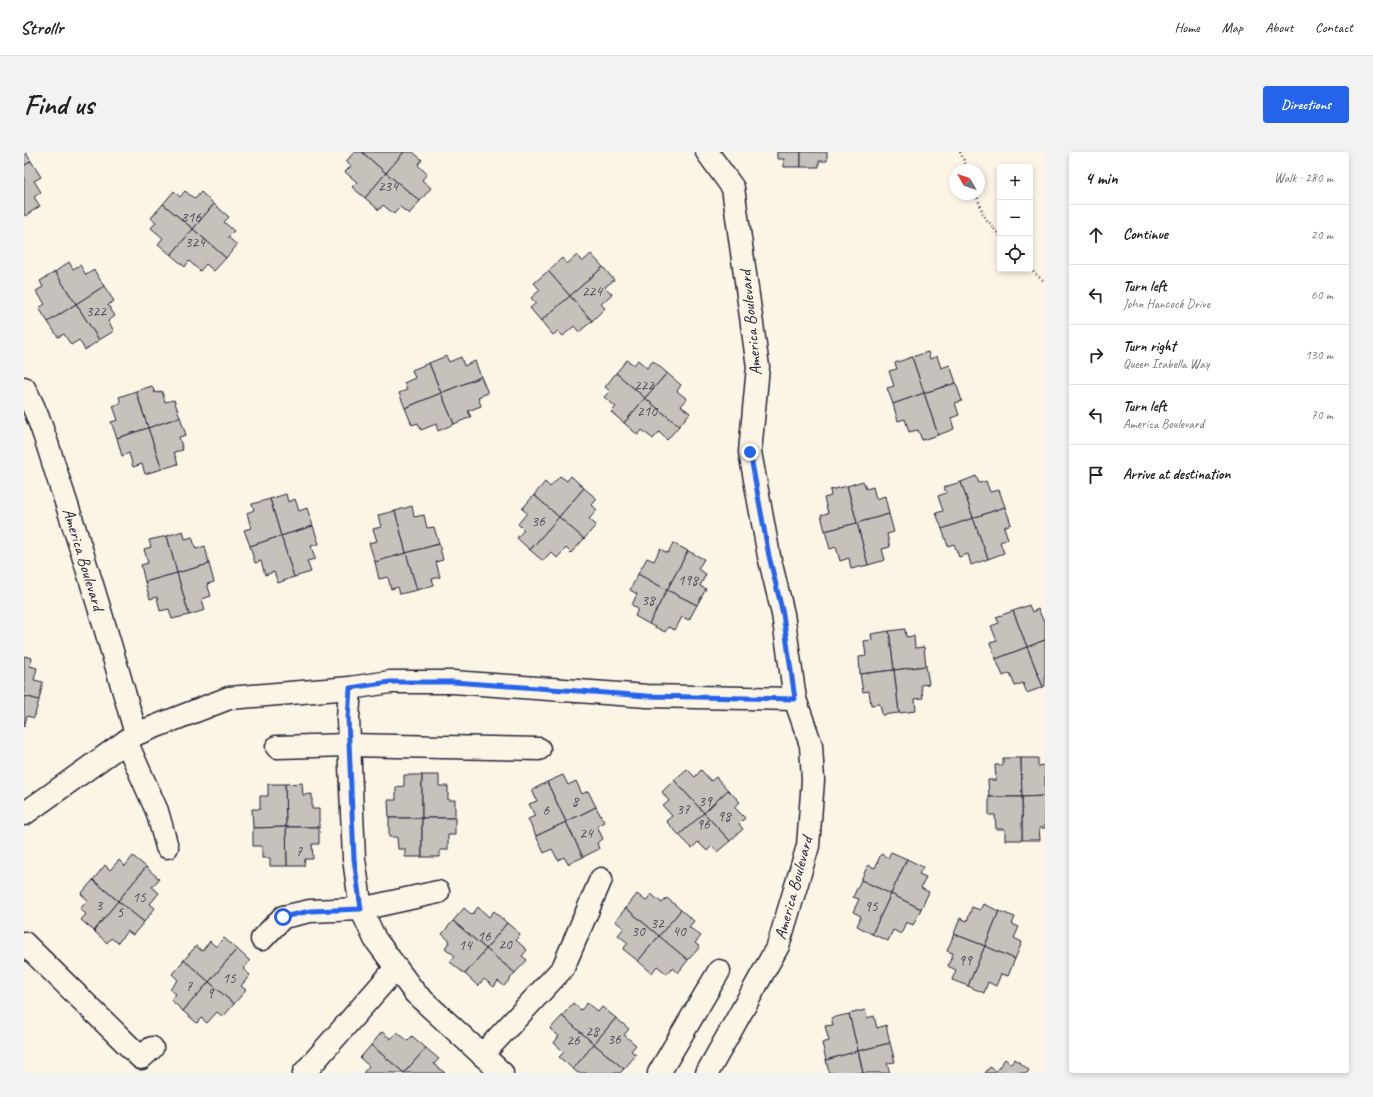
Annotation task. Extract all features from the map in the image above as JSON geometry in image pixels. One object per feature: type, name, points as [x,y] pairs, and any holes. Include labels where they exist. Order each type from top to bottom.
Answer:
[{"type":"street","name":"America Boulevard","points":[[706,152],[733,188],[758,367],[750,452],[769,556],[783,614],[795,699],[811,745],[814,780],[808,846],[778,946],[708,1073]]},
{"type":"street","name":"America Boulevard","points":[[24,389],[35,408],[73,524],[119,672],[131,737],[157,811],[167,847]]},
{"type":"street","points":[[24,814],[131,737],[229,698],[350,688],[390,682],[453,682],[647,696],[795,699]]},
{"type":"street","points":[[350,688],[348,718],[354,859],[361,909],[375,939],[415,993],[482,1055],[498,1072]]},
{"type":"street","points":[[277,747],[349,745],[539,749]]},
{"type":"street","points":[[482,1055],[563,968],[601,879]]},
{"type":"street","points":[[262,939],[283,917],[310,911],[361,909],[438,892]]},
{"type":"street","points":[[24,943],[141,1058],[152,1048]]},
{"type":"street","points":[[304,1073],[396,968]]},
{"type":"street","points":[[659,1073],[718,972]]},
{"type":"path","points":[[960,152],[965,164]]},
{"type":"path","points":[[978,200],[984,216],[997,232]]},
{"type":"path","points":[[1033,272],[1045,282]]},
{"type":"building","points":[[24,152],[31,161],[24,166]]},
{"type":"building","points":[[354,152],[362,152],[386,173],[365,198],[352,187],[357,182],[345,172],[351,166],[346,162]]},
{"type":"building","points":[[362,152],[404,152],[386,173]]},
{"type":"building","points":[[404,152],[413,152],[422,160],[418,165],[427,174],[422,180],[431,188],[420,201],[386,173]]},
{"type":"building","points":[[777,152],[801,152],[801,167],[784,167],[784,159],[777,159]]},
{"type":"building","points":[[801,152],[827,152],[827,161],[819,161],[819,167],[801,167]]},
{"type":"building","points":[[31,161],[41,177],[34,181],[41,192],[34,197],[40,206],[25,216],[24,166]]},
{"type":"building","points":[[386,173],[420,201],[409,214],[400,207],[394,214],[383,205],[379,210],[365,198]]},
{"type":"building","points":[[174,191],[180,197],[185,191],[195,199],[201,192],[214,204],[193,229],[163,204]]},
{"type":"building","points":[[163,204],[193,229],[171,255],[158,244],[163,238],[151,228],[156,222],[151,218]]},
{"type":"building","points":[[214,204],[229,217],[224,222],[234,231],[228,237],[237,245],[226,258],[193,229]]},
{"type":"building","points":[[193,229],[226,258],[214,271],[206,264],[200,271],[189,261],[185,267],[171,255]]},
{"type":"building","points":[[591,254],[603,267],[570,296],[548,271],[562,258],[567,264],[577,255],[582,262]]},
{"type":"building","points":[[69,262],[73,269],[80,265],[86,275],[94,270],[104,286],[76,304],[55,272]]},
{"type":"building","points":[[603,267],[614,280],[605,287],[612,294],[601,304],[605,308],[592,321],[570,296]]},
{"type":"building","points":[[548,271],[570,296],[541,321],[530,308],[536,303],[531,298],[540,290],[534,283]]},
{"type":"building","points":[[55,272],[76,304],[48,322],[39,308],[45,304],[36,291],[43,287],[40,281]]},
{"type":"building","points":[[104,286],[114,301],[108,305],[115,316],[108,321],[114,331],[99,340],[76,304]]},
{"type":"building","points":[[570,296],[592,321],[579,332],[574,326],[563,336],[558,331],[553,335],[541,321]]},
{"type":"building","points":[[76,304],[99,340],[85,350],[79,340],[71,345],[64,334],[58,337],[48,322]]},
{"type":"building","points":[[928,352],[930,359],[937,356],[941,368],[950,365],[956,383],[924,393],[912,357]]},
{"type":"building","points":[[446,356],[449,362],[461,357],[464,366],[475,361],[481,377],[441,393],[429,363]]},
{"type":"building","points":[[912,357],[924,393],[893,404],[887,388],[894,386],[889,371],[897,369],[895,363]]},
{"type":"building","points":[[627,360],[634,365],[638,360],[647,368],[653,361],[667,373],[645,398],[616,373]]},
{"type":"building","points":[[429,363],[441,393],[405,408],[399,393],[407,390],[404,383],[415,378],[412,370]]},
{"type":"building","points":[[616,373],[645,398],[624,423],[611,412],[616,407],[604,397],[610,391],[605,387]]},
{"type":"building","points":[[667,373],[681,385],[677,391],[687,399],[681,406],[690,413],[679,426],[645,398]]},
{"type":"building","points":[[481,377],[488,393],[478,397],[481,406],[468,411],[471,417],[454,424],[441,393]]},
{"type":"building","points":[[956,383],[962,401],[955,403],[959,415],[951,418],[954,429],[938,435],[924,393]]},
{"type":"building","points":[[152,386],[155,393],[162,391],[165,402],[174,400],[180,417],[148,428],[136,391]]},
{"type":"building","points":[[136,391],[148,428],[117,438],[111,422],[118,420],[113,406],[121,403],[119,397]]},
{"type":"building","points":[[441,393],[454,424],[438,431],[436,424],[421,430],[418,423],[412,425],[405,408]]},
{"type":"building","points":[[924,393],[938,435],[922,440],[918,430],[909,432],[905,419],[898,421],[893,404]]},
{"type":"building","points":[[645,398],[679,426],[667,440],[659,432],[653,439],[642,430],[638,435],[624,423]]},
{"type":"building","points":[[180,417],[186,435],[179,437],[183,450],[174,452],[178,464],[162,469],[148,428]]},
{"type":"building","points":[[148,428],[162,469],[145,474],[142,464],[133,467],[129,453],[122,456],[117,438]]},
{"type":"building","points":[[560,476],[567,481],[571,476],[584,488],[559,517],[534,495],[545,482],[550,487]]},
{"type":"building","points":[[976,476],[979,483],[986,481],[990,492],[999,490],[1005,507],[973,518],[961,482]]},
{"type":"building","points":[[863,481],[866,489],[873,487],[876,499],[885,496],[889,514],[857,523],[847,486]]},
{"type":"building","points":[[961,482],[973,518],[942,529],[936,513],[943,511],[938,496],[946,493],[944,487]]},
{"type":"building","points":[[847,486],[857,523],[825,531],[821,515],[828,513],[824,498],[831,496],[830,490]]},
{"type":"building","points":[[584,488],[597,499],[592,505],[597,510],[589,519],[596,525],[584,539],[559,517]]},
{"type":"building","points":[[286,494],[288,502],[295,499],[299,511],[307,508],[313,526],[281,536],[270,499]]},
{"type":"building","points":[[534,495],[559,517],[530,550],[517,538],[524,530],[518,524],[527,513],[522,509]]},
{"type":"building","points":[[270,499],[281,536],[250,546],[244,530],[251,528],[247,513],[254,510],[252,504]]},
{"type":"building","points":[[412,506],[414,517],[424,515],[427,528],[434,527],[439,544],[406,553],[395,511]]},
{"type":"building","points":[[1005,507],[1011,524],[1004,527],[1008,539],[1000,542],[1004,553],[988,559],[973,518]]},
{"type":"building","points":[[395,511],[406,553],[375,562],[369,543],[377,541],[373,529],[381,527],[378,515]]},
{"type":"building","points":[[889,514],[894,532],[887,534],[890,547],[882,549],[885,560],[868,565],[857,523]]},
{"type":"building","points":[[559,517],[584,539],[571,553],[566,548],[557,558],[551,552],[543,561],[530,550]]},
{"type":"building","points":[[973,518],[988,559],[971,565],[968,554],[959,557],[954,544],[948,546],[942,529]]},
{"type":"building","points":[[857,523],[868,565],[851,569],[849,558],[840,561],[836,547],[830,549],[825,531]]},
{"type":"building","points":[[313,526],[319,544],[311,546],[315,559],[307,561],[311,572],[294,577],[281,536]]},
{"type":"building","points":[[183,531],[185,539],[192,537],[196,549],[205,546],[209,564],[177,573],[167,536]]},
{"type":"building","points":[[167,536],[177,573],[145,582],[141,565],[148,563],[144,549],[151,547],[149,540]]},
{"type":"building","points":[[281,536],[294,577],[278,583],[274,572],[265,575],[261,561],[255,563],[250,546]]},
{"type":"building","points":[[673,543],[688,551],[667,590],[638,574],[647,558],[654,561],[660,549],[668,553]]},
{"type":"building","points":[[439,544],[443,560],[436,562],[440,577],[432,579],[434,585],[417,590],[406,553]]},
{"type":"building","points":[[688,551],[704,559],[698,569],[706,574],[700,586],[706,589],[697,605],[667,590]]},
{"type":"building","points":[[406,553],[417,590],[400,594],[398,587],[391,589],[388,577],[379,579],[375,562]]},
{"type":"building","points":[[209,564],[214,582],[207,584],[211,596],[202,599],[205,610],[189,615],[177,573]]},
{"type":"building","points":[[177,573],[189,615],[172,619],[169,609],[160,611],[157,597],[150,599],[145,582]]},
{"type":"building","points":[[638,574],[667,590],[649,624],[635,616],[638,609],[632,605],[637,594],[630,590]]},
{"type":"building","points":[[667,590],[697,605],[689,620],[682,617],[675,630],[668,627],[665,632],[649,624]]},
{"type":"building","points":[[1029,605],[1032,612],[1038,609],[1043,620],[1045,620],[1045,640],[1027,647],[1013,611]]},
{"type":"building","points":[[1013,611],[1027,647],[996,659],[990,643],[997,641],[991,626],[999,623],[996,617]]},
{"type":"building","points":[[905,629],[906,637],[914,636],[915,648],[924,647],[926,666],[894,670],[889,631]]},
{"type":"building","points":[[889,631],[894,670],[860,674],[859,657],[866,656],[864,641],[872,640],[871,634]]},
{"type":"building","points":[[1045,640],[1045,686],[1043,687],[1027,647]]},
{"type":"building","points":[[1027,647],[1043,687],[1027,693],[1023,683],[1015,686],[1010,673],[1003,676],[996,659]]},
{"type":"building","points":[[24,656],[32,658],[30,666],[37,668],[34,680],[43,682],[39,700],[24,696]]},
{"type":"building","points":[[926,666],[929,684],[921,685],[923,698],[915,699],[916,711],[899,713],[894,670]]},
{"type":"building","points":[[894,670],[899,713],[882,715],[880,704],[871,705],[869,691],[863,692],[860,674]]},
{"type":"building","points":[[24,696],[39,700],[34,718],[27,716],[24,727]]},
{"type":"building","points":[[1003,758],[1021,758],[1022,797],[989,797],[988,780],[996,780],[995,765],[1003,765]]},
{"type":"building","points":[[1021,758],[1038,758],[1038,766],[1045,765],[1045,796],[1022,797]]},
{"type":"building","points":[[687,769],[695,777],[701,770],[711,781],[716,777],[728,790],[704,813],[674,780]]},
{"type":"building","points":[[404,775],[422,775],[422,818],[389,818],[388,800],[396,800],[396,787],[404,786]]},
{"type":"building","points":[[422,775],[439,775],[439,786],[448,786],[448,800],[455,800],[455,818],[422,818]]},
{"type":"building","points":[[563,775],[568,785],[576,781],[582,794],[588,791],[596,807],[566,822],[547,782]]},
{"type":"building","points":[[674,780],[704,813],[679,835],[666,821],[672,816],[663,806],[669,801],[662,792]]},
{"type":"building","points":[[547,782],[566,822],[536,836],[528,819],[535,816],[529,804],[537,801],[532,790]]},
{"type":"building","points":[[302,783],[303,795],[312,794],[312,809],[319,809],[319,827],[286,827],[285,784]]},
{"type":"building","points":[[268,784],[285,784],[286,827],[253,828],[252,809],[260,809],[260,796],[268,796]]},
{"type":"building","points":[[728,790],[740,802],[734,807],[745,818],[739,824],[743,829],[730,841],[704,813]]},
{"type":"building","points":[[1045,796],[1045,828],[1039,828],[1040,840],[1022,840],[1022,797]]},
{"type":"building","points":[[989,797],[1022,797],[1022,840],[1005,840],[1005,829],[996,829],[995,815],[989,815]]},
{"type":"building","points":[[596,807],[604,822],[597,826],[603,839],[597,843],[599,849],[583,857],[566,822]]},
{"type":"building","points":[[704,813],[730,841],[717,852],[712,846],[707,851],[698,842],[692,848],[679,835]]},
{"type":"building","points":[[389,818],[422,818],[422,857],[405,857],[405,849],[398,849],[397,837],[389,837]]},
{"type":"building","points":[[422,818],[455,818],[455,835],[448,835],[448,850],[440,850],[440,857],[422,857]]},
{"type":"building","points":[[566,822],[583,857],[568,864],[564,857],[558,860],[552,849],[544,853],[536,836]]},
{"type":"building","points":[[286,827],[319,827],[319,844],[312,844],[313,859],[305,859],[304,866],[287,866]]},
{"type":"building","points":[[286,827],[287,866],[270,866],[270,858],[262,858],[262,846],[253,846],[253,828]]},
{"type":"building","points":[[891,852],[907,859],[891,894],[861,880],[868,865],[875,868],[881,854],[888,858]]},
{"type":"building","points":[[133,856],[146,867],[118,901],[93,880],[105,865],[110,870],[119,860],[125,866]]},
{"type":"building","points":[[907,859],[923,867],[919,874],[926,877],[921,888],[929,892],[921,909],[891,894]]},
{"type":"building","points":[[146,867],[159,879],[152,887],[159,893],[150,904],[155,908],[144,922],[118,901]]},
{"type":"building","points":[[93,880],[118,901],[94,931],[81,920],[86,914],[80,909],[88,900],[81,894]]},
{"type":"building","points":[[861,880],[891,894],[872,934],[857,926],[861,916],[853,912],[859,899],[853,897]]},
{"type":"building","points":[[637,894],[646,901],[651,894],[662,903],[667,898],[681,910],[659,936],[626,908]]},
{"type":"building","points":[[891,894],[921,909],[913,925],[906,922],[901,934],[893,930],[888,941],[872,934]]},
{"type":"building","points":[[118,901],[144,922],[133,935],[127,931],[118,943],[111,938],[107,943],[94,931]]},
{"type":"building","points":[[983,904],[999,911],[985,946],[954,934],[960,918],[967,921],[972,907],[980,910]]},
{"type":"building","points":[[478,907],[489,917],[494,911],[507,923],[486,949],[453,921],[464,908],[472,915]]},
{"type":"building","points":[[626,908],[659,936],[638,961],[623,949],[628,943],[618,935],[624,928],[615,921]]},
{"type":"building","points":[[681,910],[694,921],[689,927],[701,936],[695,943],[700,947],[688,960],[659,936]]},
{"type":"building","points":[[999,911],[1015,917],[1012,924],[1019,927],[1014,938],[1022,942],[1015,959],[985,946]]},
{"type":"building","points":[[453,921],[486,949],[465,974],[450,962],[455,956],[445,948],[450,941],[442,934]]},
{"type":"building","points":[[507,923],[520,934],[516,940],[527,950],[522,956],[527,960],[515,973],[486,949]]},
{"type":"building","points":[[954,934],[985,946],[968,986],[952,980],[956,970],[948,966],[953,953],[947,951]]},
{"type":"building","points":[[659,936],[688,960],[678,973],[672,968],[667,974],[657,966],[652,973],[638,961]]},
{"type":"building","points":[[224,938],[237,949],[209,982],[184,960],[196,946],[202,951],[210,941],[216,947]]},
{"type":"building","points":[[985,946],[1015,959],[1008,976],[1001,974],[996,986],[988,982],[984,993],[968,986]]},
{"type":"building","points":[[237,949],[250,961],[243,969],[250,975],[241,986],[246,990],[234,1004],[209,982]]},
{"type":"building","points":[[486,949],[515,973],[504,986],[498,981],[494,987],[484,979],[478,986],[465,974]]},
{"type":"building","points":[[184,960],[209,982],[183,1011],[171,1000],[176,994],[170,989],[178,980],[172,974]]},
{"type":"building","points":[[209,982],[234,1004],[223,1017],[217,1012],[207,1023],[201,1018],[197,1023],[183,1011]]},
{"type":"building","points":[[573,1003],[581,1010],[587,1003],[598,1012],[602,1007],[616,1018],[594,1044],[562,1016]]},
{"type":"building","points":[[865,1010],[867,1018],[874,1016],[877,1028],[886,1025],[890,1043],[858,1051],[849,1014]]},
{"type":"building","points":[[849,1014],[858,1051],[826,1060],[822,1043],[829,1041],[825,1026],[833,1025],[831,1018]]},
{"type":"building","points":[[562,1016],[594,1044],[573,1069],[559,1057],[564,1052],[554,1043],[559,1036],[550,1029]]},
{"type":"building","points":[[616,1018],[629,1029],[624,1035],[636,1045],[631,1051],[636,1055],[624,1069],[594,1044]]},
{"type":"building","points":[[382,1032],[391,1039],[397,1032],[408,1041],[412,1036],[426,1048],[404,1073],[371,1045]]},
{"type":"building","points":[[890,1043],[895,1062],[887,1063],[890,1073],[863,1073],[858,1051]]},
{"type":"building","points":[[594,1044],[624,1069],[620,1073],[578,1073],[573,1069]]},
{"type":"building","points":[[371,1045],[404,1073],[363,1073],[369,1066],[360,1058]]},
{"type":"building","points":[[426,1048],[439,1059],[434,1064],[445,1073],[404,1073]]},
{"type":"building","points":[[858,1051],[863,1073],[829,1073],[826,1060]]},
{"type":"building","points":[[1005,1059],[1011,1064],[1015,1059],[1029,1070],[1027,1073],[985,1073],[990,1067],[996,1071]]},
{"type":"route","points":[[283,917],[310,911],[361,909],[354,859],[348,718],[350,688],[390,682],[453,682],[647,696],[795,699],[783,614],[769,556],[750,452]]}]
